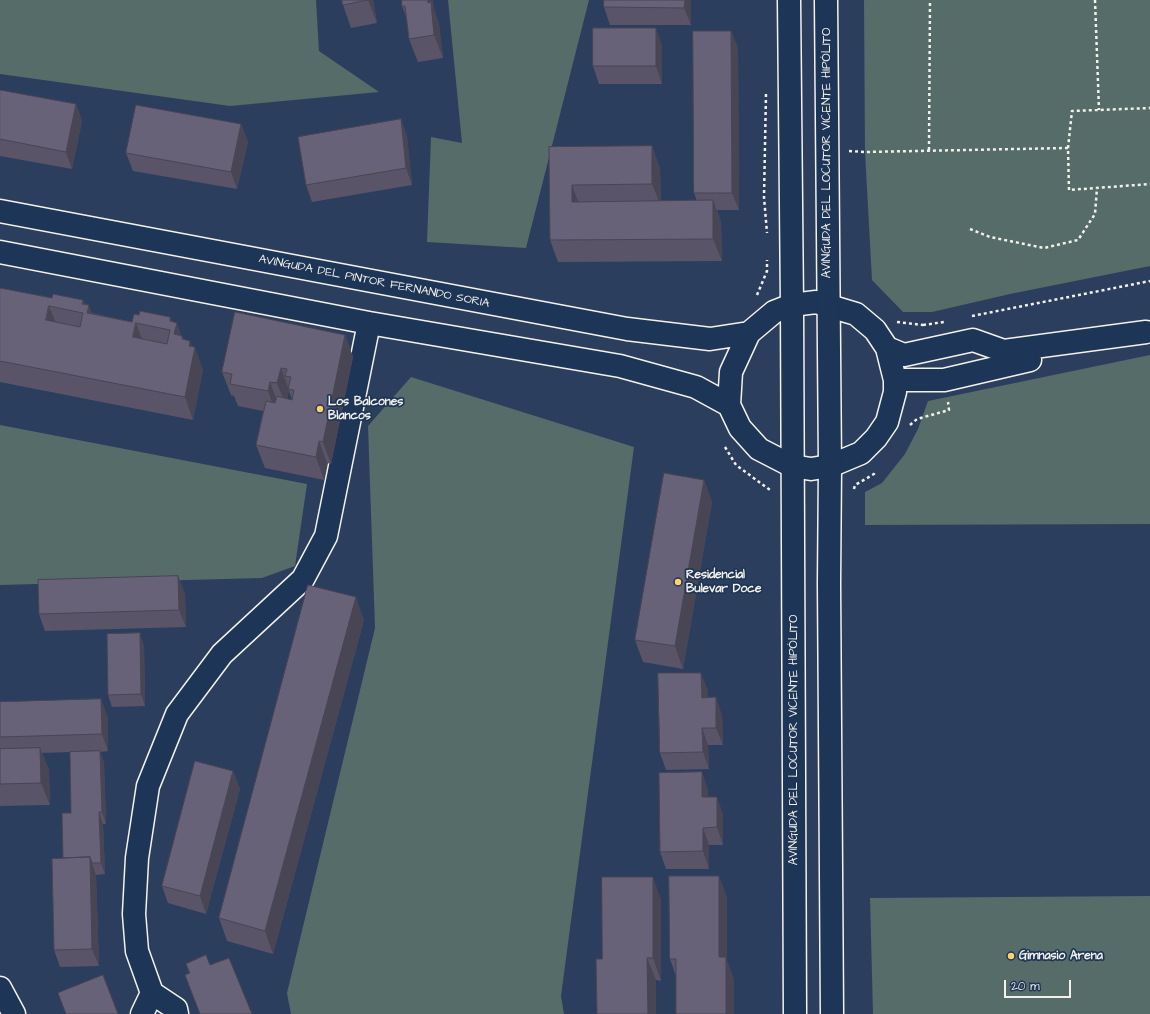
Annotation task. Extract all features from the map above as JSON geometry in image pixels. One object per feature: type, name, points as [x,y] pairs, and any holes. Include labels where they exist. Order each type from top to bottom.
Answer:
[{"type":"street","name":"AVINGUDA DEL LOCUTOR VICENTE HIPÓLITO","points":[[789,0],[795,1014]]},
{"type":"street","name":"AVINGUDA DEL LOCUTOR VICENTE HIPÓLITO","points":[[826,0],[830,466],[829,591],[832,1014]]},
{"type":"street","name":"AVINGUDA DEL PINTOR FERNANDO SORIA","points":[[0,211],[627,330],[710,339],[749,333]]},
{"type":"street","points":[[0,252],[369,323],[620,366],[696,387],[729,405]]},
{"type":"street","points":[[816,302],[828,305],[856,314],[875,330],[887,348],[895,380],[895,392],[887,422],[876,438],[861,453],[830,466],[811,469],[792,466],[759,449],[740,428],[729,405],[731,372],[749,333],[774,312],[792,305],[816,302]]},
{"type":"street","points":[[177,1014],[176,1009],[149,985],[137,951],[134,914],[137,858],[148,786],[177,714],[222,654],[303,579],[326,536],[369,323]]},
{"type":"street","points":[[887,348],[904,355],[973,340],[1004,351],[1148,332]]},
{"type":"street","points":[[895,380],[944,380],[1148,332]]},
{"type":"street","points":[[142,1014],[149,985]]},
{"type":"street","points":[[0,988],[14,1014]]},
{"type":"path","points":[[929,150],[930,0]]},
{"type":"path","points":[[1095,0],[1099,110]]},
{"type":"path","points":[[766,91],[764,197],[767,233]]},
{"type":"path","points":[[1150,108],[1072,111],[1068,148],[1069,190],[1150,184]]},
{"type":"path","points":[[848,143],[848,158]]},
{"type":"path","points":[[848,151],[865,152],[1068,148]]},
{"type":"path","points":[[970,229],[990,236],[1044,248],[1078,240],[1094,214],[1097,188]]},
{"type":"path","points":[[754,300],[758,295],[767,271],[767,256]]},
{"type":"path","points":[[966,318],[1150,281]]},
{"type":"path","points":[[894,321],[923,325],[950,320]]},
{"type":"path","points":[[923,325],[938,348]]},
{"type":"path","points":[[908,428],[917,418],[949,410],[944,380]]},
{"type":"path","points":[[722,441],[736,465],[770,490],[770,497]]},
{"type":"path","points":[[853,492],[855,485],[874,474],[878,468]]},
{"type":"green space","points":[[0,0],[316,0],[319,51],[379,92],[230,106],[0,74]]},
{"type":"green space","points":[[448,0],[589,0],[526,248],[427,242],[431,137],[462,143]]},
{"type":"green space","points":[[864,0],[1150,0],[1150,266],[1010,294],[932,312],[903,312],[872,280],[865,152]]},
{"type":"green space","points":[[1150,355],[1150,524],[865,525],[865,492],[882,483],[905,454],[918,429],[928,401]]},
{"type":"green space","points":[[411,377],[634,447],[561,996],[564,1014],[291,1014],[287,993],[375,628],[368,426]]},
{"type":"green space","points":[[0,425],[307,484],[295,566],[262,578],[0,585]]},
{"type":"green space","name":"Gimnasio Arena","points":[[1150,896],[1150,1014],[873,1014],[870,898]]},
{"type":"building","points":[[342,0],[368,0],[343,5]]},
{"type":"building","points":[[402,0],[428,0],[428,3],[431,2],[434,35],[409,39],[405,6],[402,6]]},
{"type":"building","points":[[604,0],[685,0],[684,8],[604,7]]},
{"type":"building","points":[[593,28],[656,28],[656,66],[593,66]]},
{"type":"building","points":[[693,31],[731,31],[732,193],[694,193]]},
{"type":"building","points":[[0,90],[76,104],[66,152],[0,139]]},
{"type":"building","points":[[136,105],[241,124],[231,172],[126,153]]},
{"type":"building","points":[[401,119],[406,168],[306,185],[298,137]]},
{"type":"building","points":[[652,146],[652,184],[572,185],[572,202],[713,200],[713,239],[550,240],[549,147]]},
{"type":"building","points":[[0,288],[52,298],[53,294],[83,300],[82,304],[89,305],[87,313],[132,322],[134,314],[139,315],[140,311],[170,317],[170,321],[177,323],[174,334],[182,336],[182,339],[190,341],[189,346],[195,347],[185,397],[0,361]],"holes":[[[49,306],[83,313],[80,327],[46,320]],[[136,323],[170,330],[167,344],[133,337]]]},
{"type":"building","name":"Los Balcones Blancos","points":[[235,312],[345,335],[323,442],[319,441],[316,457],[256,445],[266,401],[275,403],[277,396],[292,400],[294,390],[288,389],[291,377],[285,376],[287,369],[281,368],[277,383],[270,382],[268,391],[230,384],[232,374],[222,372]]},
{"type":"building","name":"Residencial Bulevar Doce","points":[[664,473],[704,480],[675,646],[635,640]]},
{"type":"building","points":[[178,576],[179,610],[39,614],[38,580]]},
{"type":"building","points":[[308,585],[356,597],[265,931],[219,918]]},
{"type":"building","points":[[140,633],[141,694],[108,695],[107,634]]},
{"type":"building","points":[[658,673],[701,673],[702,698],[716,697],[716,728],[702,728],[703,752],[660,753]]},
{"type":"building","points":[[101,699],[102,734],[0,737],[0,702]]},
{"type":"building","points":[[40,748],[41,783],[0,784],[0,749]]},
{"type":"building","points":[[100,751],[102,812],[99,812],[101,863],[92,863],[90,857],[63,858],[62,813],[71,813],[70,752]]},
{"type":"building","points":[[195,761],[233,771],[200,896],[162,886]]},
{"type":"building","points":[[702,772],[702,797],[717,797],[717,827],[703,828],[703,851],[660,852],[659,773]]},
{"type":"building","points":[[90,857],[92,949],[54,950],[52,859]]},
{"type":"building","points":[[669,876],[719,876],[719,957],[726,957],[726,1014],[676,1014],[676,959],[670,959]]},
{"type":"building","points":[[602,877],[653,877],[653,958],[647,958],[648,1014],[597,1014],[596,959],[602,959]]},
{"type":"building","points":[[206,955],[210,965],[229,958],[252,1014],[200,1014],[185,975],[190,973],[186,964]]},
{"type":"building","points":[[103,975],[118,1014],[66,1014],[58,993]]},
{"type":"place","name":"Los Balcones Blancos","points":[[320,409]]},
{"type":"place","name":"Residencial Bulevar Doce","points":[[678,582]]},
{"type":"place","name":"Gimnasio Arena","points":[[1011,956]]}]
